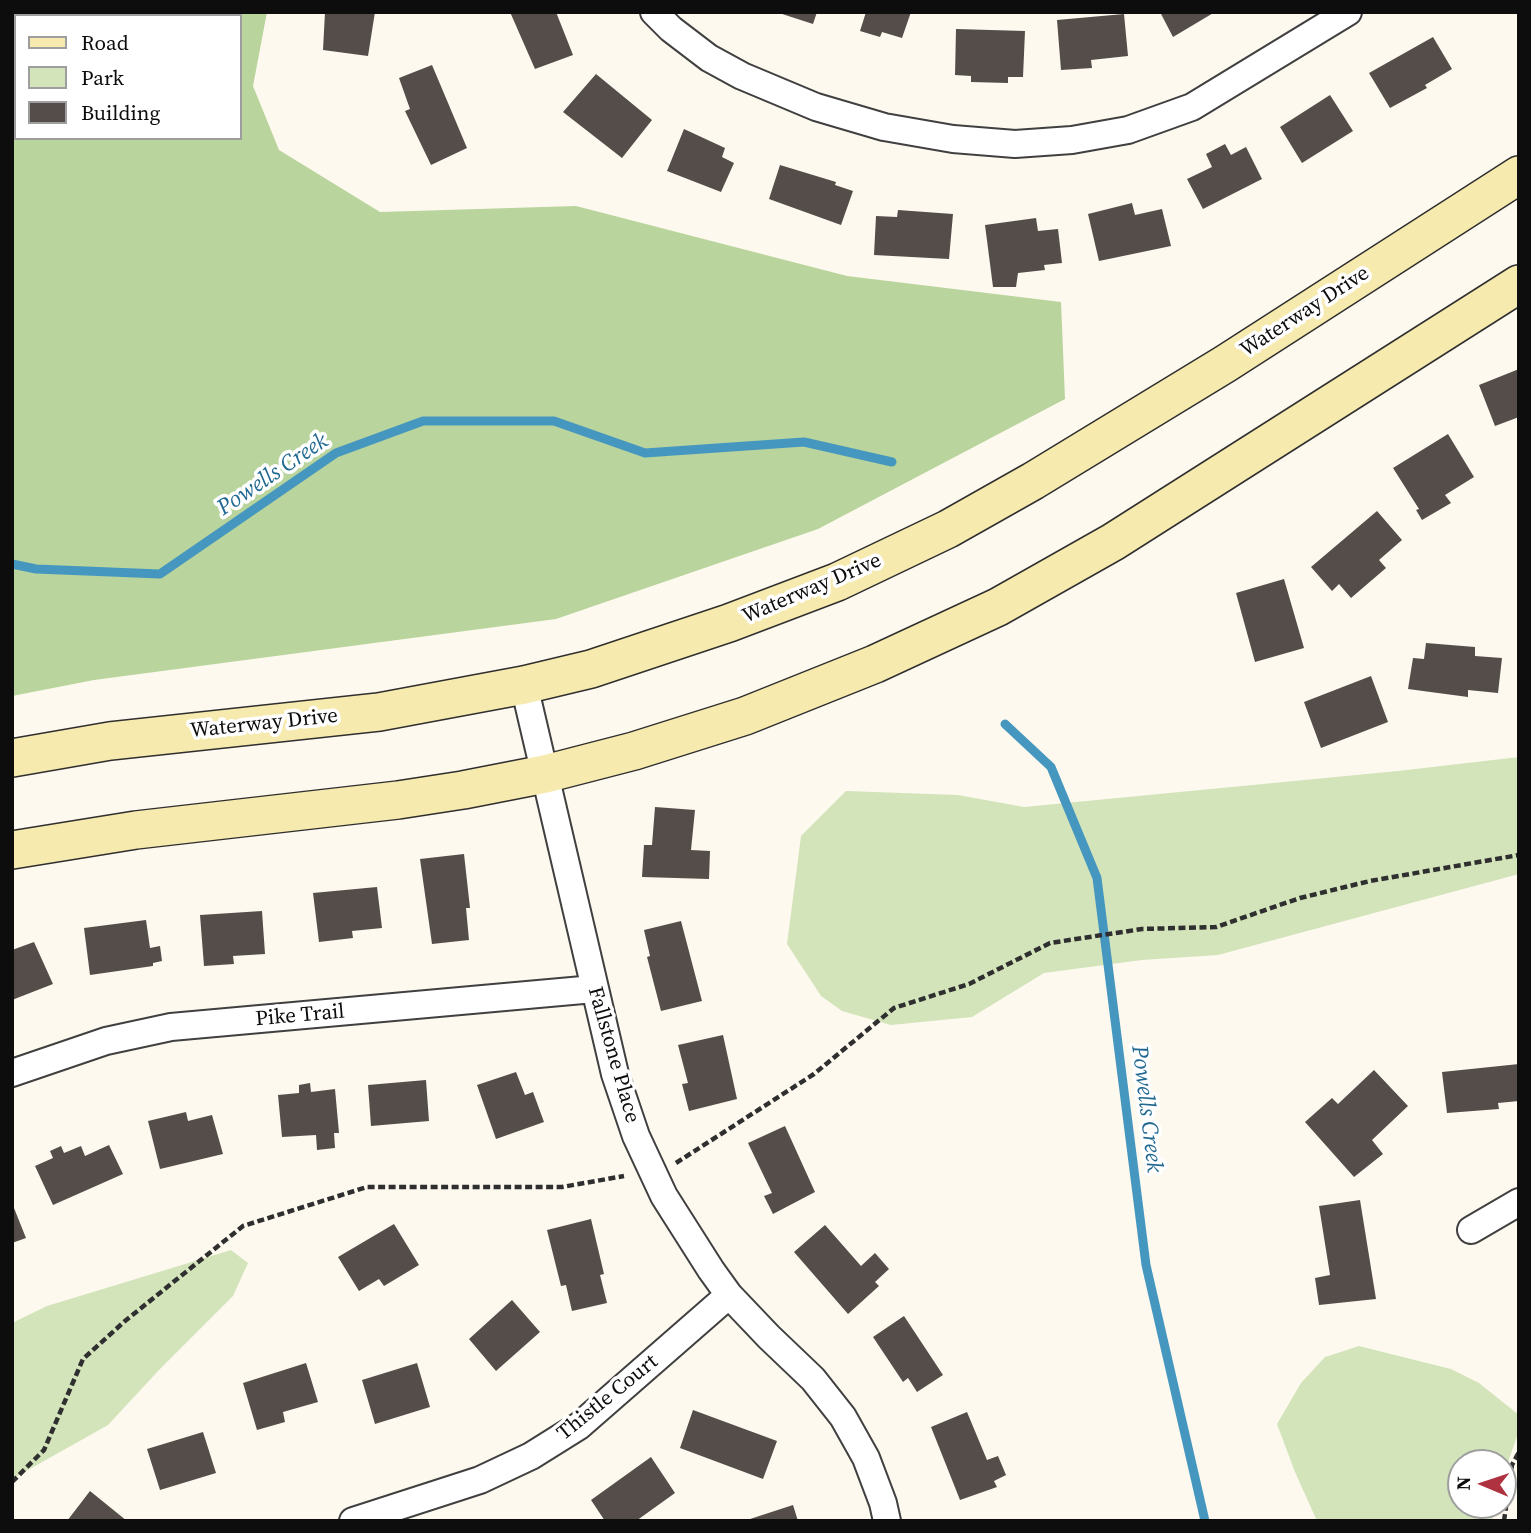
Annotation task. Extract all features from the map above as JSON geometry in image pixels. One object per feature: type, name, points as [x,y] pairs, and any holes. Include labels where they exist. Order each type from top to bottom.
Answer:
[{"type":"main road","name":"Waterway Drive","points":[[12,758],[110,741],[379,712],[524,685],[591,669],[729,623],[837,582],[948,529],[1033,481],[1224,364],[1519,175]]},
{"type":"main road","points":[[12,850],[136,830],[398,800],[545,774],[634,751],[745,716],[875,664],[998,607],[1113,542],[1519,284]]},
{"type":"street","points":[[654,12],[671,29],[709,58],[741,76],[816,107],[884,127],[953,139],[1015,144],[1072,141],[1128,130],[1192,107],[1348,12]]},
{"type":"street","name":"Fallstone Place","points":[[524,685],[615,1074],[636,1136],[664,1196],[729,1295],[813,1379],[842,1417],[866,1458],[887,1521]]},
{"type":"street","name":"Pike Trail","points":[[12,1073],[106,1041],[172,1027],[594,989]]},
{"type":"street","points":[[1471,1230],[1519,1202]]},
{"type":"street","name":"Thistle Court","points":[[353,1521],[480,1480],[531,1456],[579,1426],[729,1295]]},
{"type":"path","points":[[12,1482],[44,1450],[83,1359],[125,1321],[243,1226],[367,1187],[562,1187],[677,1163],[814,1074],[894,1008],[969,984],[1050,943],[1142,929],[1216,927],[1300,898],[1370,881],[1519,855]]},
{"type":"path","points":[[1504,1521],[1512,1465],[1519,1452]]},
{"type":"green space","points":[[12,12],[267,12],[253,86],[279,150],[380,212],[576,206],[847,276],[1061,302],[1065,399],[818,529],[556,619],[94,680],[12,696]]},
{"type":"green space","points":[[1519,757],[1519,874],[1218,955],[1142,960],[1044,973],[972,1017],[891,1025],[842,1011],[821,996],[787,944],[801,836],[846,791],[958,795],[1024,807]]},
{"type":"green space","points":[[231,1250],[248,1263],[233,1296],[108,1425],[12,1479],[12,1323],[47,1306]]},
{"type":"green space","points":[[1359,1346],[1451,1369],[1479,1383],[1519,1415],[1519,1431],[1513,1449],[1447,1449],[1447,1519],[1492,1521],[1317,1521],[1277,1424],[1301,1383],[1325,1357]]},
{"type":"building","points":[[325,12],[375,12],[368,56],[323,50]]},
{"type":"building","points":[[510,12],[556,12],[573,55],[535,69]]},
{"type":"building","points":[[776,12],[817,12],[813,24]]},
{"type":"building","points":[[866,12],[911,12],[902,38],[882,32],[880,37],[860,31]]},
{"type":"building","points":[[1160,12],[1215,12],[1173,37]]},
{"type":"building","points":[[1124,14],[1128,56],[1091,60],[1092,68],[1061,70],[1057,20]]},
{"type":"building","points":[[956,29],[1025,31],[1023,77],[1008,77],[1008,83],[971,82],[971,76],[955,75]]},
{"type":"building","points":[[1433,37],[1452,69],[1425,85],[1427,88],[1390,108],[1369,73]]},
{"type":"building","points":[[432,65],[467,148],[431,165],[405,111],[410,109],[399,78]]},
{"type":"building","points":[[596,74],[652,120],[622,158],[563,112]]},
{"type":"building","points":[[1330,95],[1353,131],[1302,163],[1280,127]]},
{"type":"building","points":[[684,129],[725,148],[722,157],[734,163],[721,192],[667,171]]},
{"type":"building","points":[[1225,144],[1231,155],[1246,147],[1262,179],[1203,209],[1187,179],[1212,167],[1206,154]]},
{"type":"building","points":[[780,165],[836,182],[835,185],[853,191],[841,225],[769,199]]},
{"type":"building","points":[[1132,203],[1135,215],[1162,209],[1171,246],[1099,261],[1088,214]]},
{"type":"building","points":[[898,210],[953,214],[949,259],[874,255],[876,216],[897,217]]},
{"type":"building","points":[[1036,218],[1038,231],[1058,229],[1062,263],[1044,265],[1045,270],[1018,273],[1016,287],[993,287],[985,225]]},
{"type":"building","points":[[1519,369],[1519,417],[1495,426],[1479,385]]},
{"type":"building","points":[[1448,434],[1474,477],[1445,495],[1451,503],[1422,520],[1416,510],[1419,509],[1393,468]]},
{"type":"building","points":[[1377,511],[1402,540],[1379,560],[1386,568],[1351,598],[1339,584],[1332,591],[1311,567]]},
{"type":"building","points":[[1284,579],[1304,648],[1255,662],[1236,593]]},
{"type":"building","points":[[1426,643],[1475,647],[1475,656],[1502,658],[1498,693],[1468,690],[1468,697],[1408,689],[1413,658],[1424,659]]},
{"type":"building","points":[[1371,676],[1388,722],[1321,748],[1304,702]]},
{"type":"building","points":[[655,807],[695,810],[691,850],[710,851],[709,879],[642,877],[644,845],[652,845]]},
{"type":"building","points":[[464,854],[470,908],[466,908],[469,940],[432,944],[420,859]]},
{"type":"building","points":[[377,887],[382,928],[352,931],[353,938],[319,942],[313,893]]},
{"type":"building","points":[[262,911],[265,954],[233,956],[234,964],[204,966],[200,915]]},
{"type":"building","points":[[146,920],[150,948],[160,946],[162,961],[153,963],[153,966],[90,975],[84,928]]},
{"type":"building","points":[[681,921],[702,1001],[661,1011],[647,957],[650,956],[644,930]]},
{"type":"building","points":[[34,942],[53,984],[12,1000],[12,950]]},
{"type":"building","points":[[723,1035],[737,1099],[689,1111],[682,1084],[688,1083],[678,1045]]},
{"type":"building","points":[[1519,1064],[1519,1101],[1498,1103],[1499,1109],[1447,1113],[1442,1072]]},
{"type":"building","points":[[1374,1070],[1408,1106],[1372,1140],[1383,1154],[1354,1177],[1305,1122],[1332,1098],[1338,1104]]},
{"type":"building","points":[[516,1072],[525,1095],[533,1092],[544,1122],[496,1139],[477,1085]]},
{"type":"building","points":[[426,1080],[429,1121],[371,1126],[368,1085]]},
{"type":"building","points":[[310,1083],[311,1092],[335,1089],[339,1133],[334,1133],[335,1148],[317,1150],[316,1135],[282,1137],[278,1095],[299,1093],[299,1085]]},
{"type":"building","points":[[186,1112],[188,1121],[212,1115],[223,1154],[160,1169],[148,1121]]},
{"type":"building","points":[[785,1126],[815,1192],[773,1214],[764,1196],[772,1193],[748,1143]]},
{"type":"building","points":[[109,1145],[123,1174],[53,1205],[35,1166],[53,1158],[50,1151],[61,1146],[64,1153],[81,1146],[85,1156]]},
{"type":"building","points":[[1360,1200],[1376,1299],[1319,1305],[1315,1278],[1330,1275],[1319,1206]]},
{"type":"building","points":[[12,1203],[26,1238],[12,1243]]},
{"type":"building","points":[[591,1219],[604,1274],[600,1275],[607,1303],[572,1311],[566,1285],[561,1286],[547,1230]]},
{"type":"building","points":[[394,1224],[419,1265],[384,1286],[379,1279],[359,1291],[338,1257]]},
{"type":"building","points":[[825,1225],[861,1266],[875,1253],[889,1269],[875,1282],[879,1286],[848,1314],[794,1252]]},
{"type":"building","points":[[512,1300],[540,1332],[496,1371],[469,1339]]},
{"type":"building","points":[[904,1316],[943,1375],[917,1392],[908,1378],[903,1382],[873,1337]]},
{"type":"building","points":[[306,1363],[318,1402],[283,1412],[285,1422],[257,1430],[243,1383]]},
{"type":"building","points":[[417,1363],[430,1407],[375,1424],[362,1380]]},
{"type":"building","points":[[693,1410],[777,1441],[763,1479],[680,1448]]},
{"type":"building","points":[[967,1412],[987,1460],[998,1456],[1006,1475],[994,1481],[997,1487],[960,1500],[931,1427]]},
{"type":"building","points":[[203,1432],[216,1473],[160,1490],[147,1449]]},
{"type":"building","points":[[651,1457],[675,1493],[636,1521],[605,1521],[591,1500]]},
{"type":"building","points":[[90,1491],[127,1521],[67,1521]]},
{"type":"building","points":[[793,1505],[798,1521],[747,1521],[747,1520]]},
{"type":"waterway","name":"Powells Creek","points":[[12,564],[36,569],[160,574],[336,453],[423,421],[554,421],[645,453],[804,442],[892,462]]},
{"type":"waterway","name":"Powells Creek","points":[[1005,724],[1051,767],[1097,878],[1146,1265],[1205,1521]]}]
